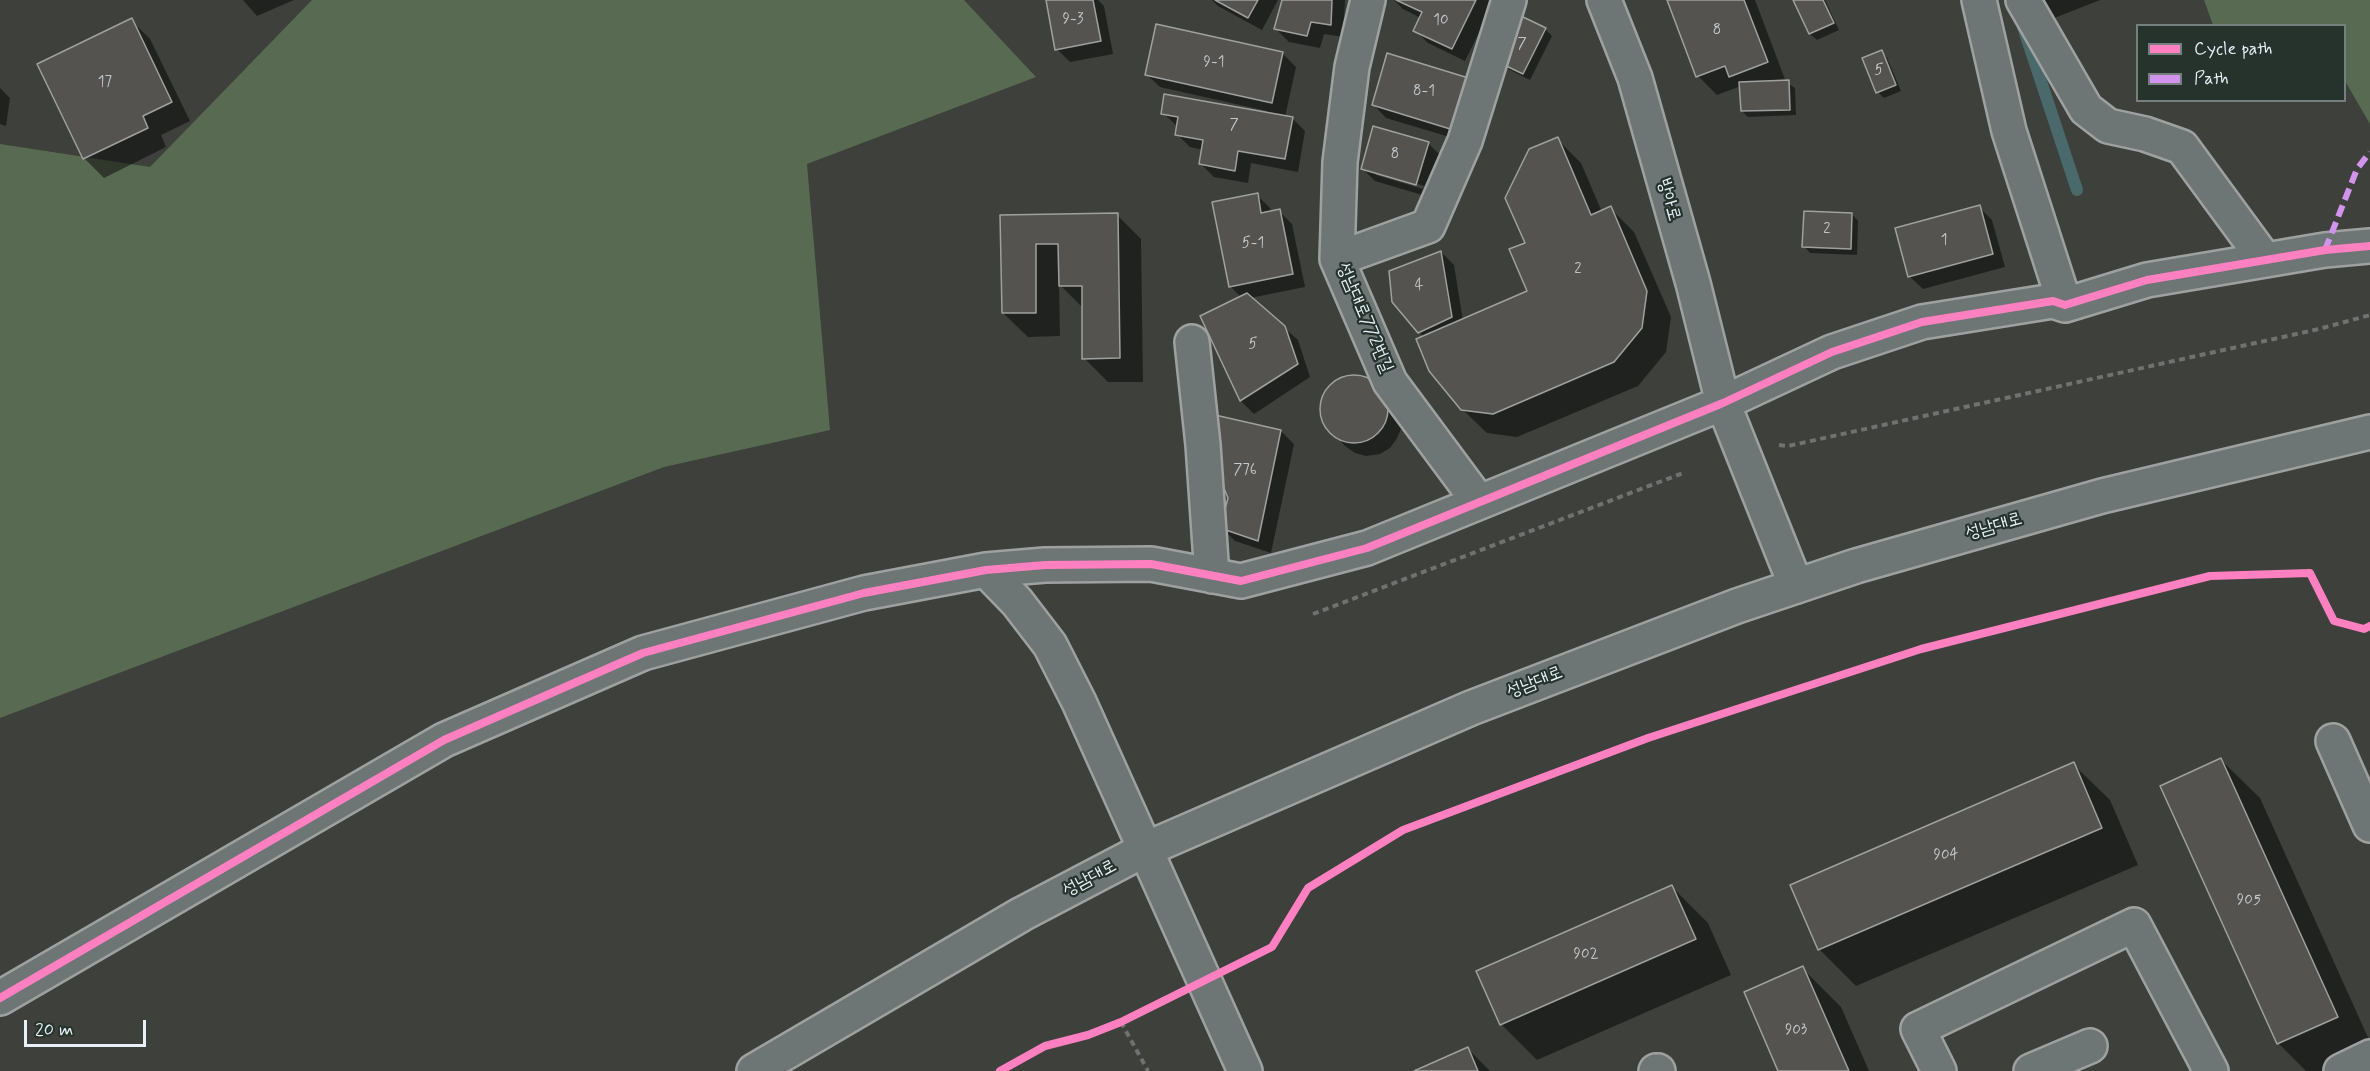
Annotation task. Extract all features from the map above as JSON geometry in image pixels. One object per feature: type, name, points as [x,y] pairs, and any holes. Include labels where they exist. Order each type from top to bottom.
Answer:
[{"type":"street","name":"성남대로772번길","points":[[1368,0],[1352,67],[1340,162],[1337,259],[1390,382],[1479,502]]},
{"type":"street","points":[[1337,259],[1428,226],[1465,141],[1509,0]]},
{"type":"street","name":"방아로","points":[[1604,0],[1635,78],[1693,283],[1723,403],[1796,586]]},
{"type":"street","points":[[1979,0],[2009,131],[2065,305]]},
{"type":"street","points":[[2023,0],[2086,110],[2108,126],[2145,134],[2182,147],[2265,260]]},
{"type":"street","points":[[0,998],[444,740],[643,653],[864,593],[986,570],[1045,565],[1152,564],[1241,581],[1367,548],[1723,403],[1832,352],[1922,322],[2053,301],[2065,305],[2146,280],[2325,250],[2370,246]]},
{"type":"street","points":[[1192,342],[1203,446],[1212,576]]},
{"type":"street","name":"성남대로","points":[[754,1071],[1022,915],[1144,850],[1471,708],[1737,606],[1856,566],[2102,496],[2370,432]]},
{"type":"street","points":[[986,570],[1017,602],[1050,645],[1079,702],[1245,1071]]},
{"type":"street","points":[[2333,741],[2370,825]]},
{"type":"street","points":[[1939,1071],[1918,1029],[2134,925],[2211,1071]]},
{"type":"street","points":[[2031,1071],[2090,1046]]},
{"type":"street","points":[[2341,1071],[2370,1057]]},
{"type":"path","points":[[1770,444],[1788,446],[2319,329],[2370,315]]},
{"type":"path","points":[[1313,614],[1683,473]]},
{"type":"path","points":[[1110,1027],[1121,1022],[1148,1071]]},
{"type":"green space","points":[[312,0],[964,0],[1036,77],[807,164],[830,430],[664,467],[0,718],[0,144],[150,167]]},
{"type":"green space","points":[[2204,0],[2370,0],[2370,124],[2346,83],[2346,24],[2213,24]]},
{"type":"building","points":[[1046,0],[1093,0],[1101,41],[1055,50]]},
{"type":"building","points":[[1215,0],[1258,0],[1248,18]]},
{"type":"building","points":[[1282,0],[1332,0],[1331,25],[1311,22],[1307,36],[1274,29]]},
{"type":"building","points":[[1396,0],[1476,0],[1452,49],[1413,31],[1422,12]]},
{"type":"building","points":[[1667,0],[1744,0],[1768,62],[1729,77],[1725,66],[1696,77]]},
{"type":"building","points":[[1793,0],[1823,0],[1834,23],[1809,34]]},
{"type":"building","points":[[1521,16],[1546,28],[1523,74],[1498,62]]},
{"type":"building","points":[[132,18],[172,102],[143,116],[148,128],[83,159],[37,64]]},
{"type":"building","points":[[1156,24],[1283,52],[1272,103],[1145,75]]},
{"type":"building","points":[[1882,50],[1896,85],[1876,93],[1862,58]]},
{"type":"building","points":[[1387,53],[1475,80],[1460,132],[1372,105]]},
{"type":"building","points":[[1789,80],[1790,110],[1741,111],[1739,82]]},
{"type":"building","points":[[1164,94],[1293,117],[1285,159],[1238,151],[1235,171],[1199,164],[1203,140],[1175,135],[1178,117],[1161,114]]},
{"type":"building","points":[[1373,126],[1429,142],[1416,185],[1361,169]]},
{"type":"building","points":[[1558,137],[1591,215],[1611,206],[1647,291],[1642,328],[1614,362],[1493,414],[1461,410],[1429,371],[1416,339],[1527,291],[1509,249],[1525,243],[1505,198],[1529,149]]},
{"type":"building","points":[[1258,193],[1261,213],[1280,209],[1293,274],[1229,287],[1212,202]]},
{"type":"building","points":[[1980,205],[1993,254],[1908,277],[1895,228]]},
{"type":"building","points":[[1804,211],[1852,213],[1851,249],[1802,247]]},
{"type":"building","points":[[1118,213],[1120,358],[1082,359],[1082,286],[1059,286],[1058,244],[1036,244],[1036,313],[1002,313],[1000,215]]},
{"type":"building","points":[[1441,251],[1452,317],[1418,333],[1392,302],[1389,271]]},
{"type":"building","points":[[1247,293],[1285,326],[1298,364],[1240,401],[1200,316]]},
{"type":"building","points":[[1354,375],[1367,377],[1378,385],[1386,396],[1388,409],[1386,422],[1378,433],[1367,441],[1354,443],[1341,441],[1330,433],[1322,422],[1320,409],[1322,396],[1330,385],[1341,377]]},
{"type":"building","points":[[1215,415],[1281,430],[1258,541],[1220,528],[1228,498],[1206,445]]},
{"type":"building","points":[[2221,758],[2338,1017],[2277,1044],[2160,786]]},
{"type":"building","points":[[2074,762],[2102,828],[1818,950],[1790,885]]},
{"type":"building","points":[[1672,885],[1696,939],[1500,1025],[1476,971]]},
{"type":"building","points":[[1803,966],[1849,1071],[1778,1071],[1744,992]]},
{"type":"building","points":[[1468,1047],[1478,1071],[1414,1071]]},
{"type":"waterway","points":[[2023,27],[2077,190]]},
{"type":"marked path","points":[[2325,250],[2357,169],[2370,152]]},
{"type":"cycle path","points":[[0,998],[444,740],[643,653],[864,593],[986,570],[1045,565],[1151,564],[1241,581],[1367,548],[1723,403],[1832,352],[1922,322],[2053,301],[2065,305],[2147,280],[2325,250],[2370,246]]},
{"type":"cycle path","points":[[1000,1071],[1045,1046],[1088,1035],[1121,1022],[1272,947],[1308,888],[1403,830],[1648,738],[1921,649],[2210,576],[2310,573],[2334,621],[2364,629],[2370,626]]}]
